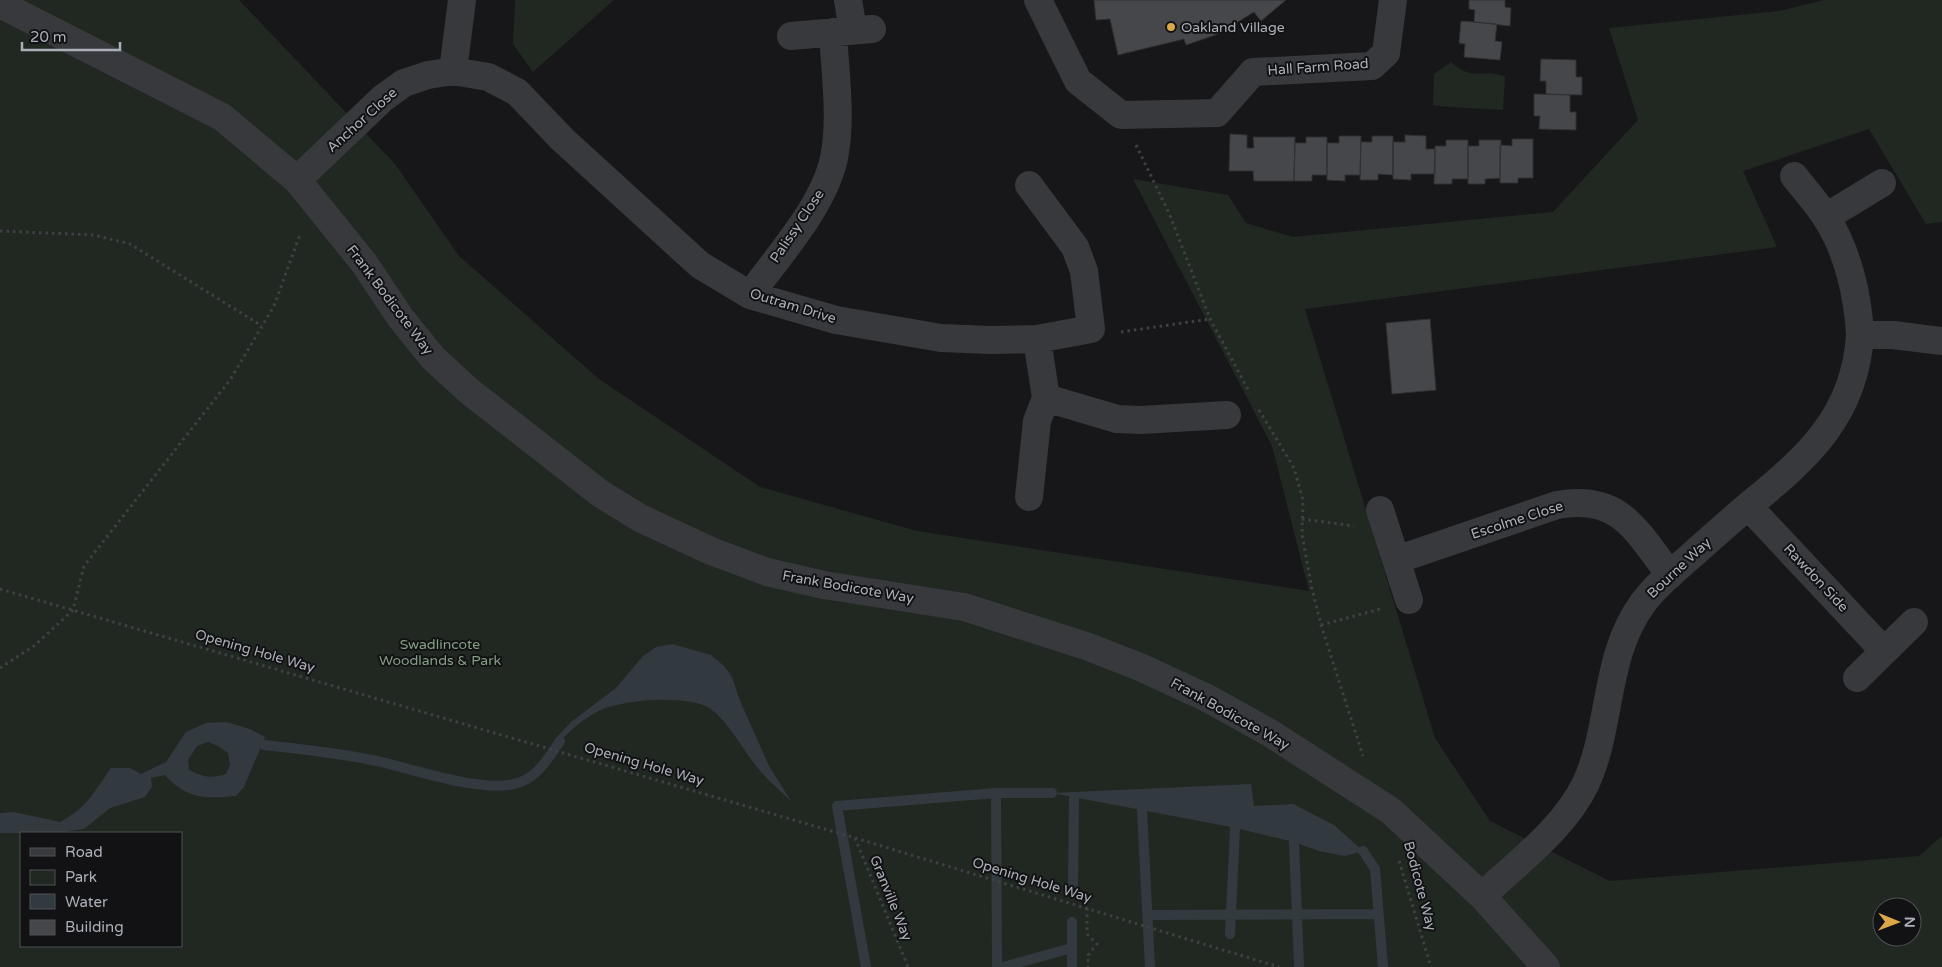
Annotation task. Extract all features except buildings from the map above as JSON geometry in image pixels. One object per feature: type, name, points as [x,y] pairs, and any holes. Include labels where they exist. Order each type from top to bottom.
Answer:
[{"type":"street","points":[[452,71],[462,0]]},
{"type":"street","name":"Palissy Close","points":[[750,295],[806,218],[824,186],[834,159],[837,121],[853,30],[848,0]]},
{"type":"street","points":[[1038,0],[1078,81],[1121,115]]},
{"type":"street","name":"Hall Farm Road","points":[[1121,115],[1217,113],[1253,72],[1372,66],[1386,53],[1393,0]]},
{"type":"street","name":"Frank Bodicote Way","points":[[0,4],[222,117],[297,180],[364,263],[400,316],[433,358],[469,391],[560,465],[601,494],[640,518],[710,551],[767,572],[844,589],[964,607],[1086,646],[1140,667],[1207,698],[1270,734],[1380,804],[1482,896],[1546,967]]},
{"type":"street","points":[[792,36],[853,30]]},
{"type":"street","name":"Anchor Close","points":[[297,180],[383,98],[404,83],[428,75],[452,71]]},
{"type":"street","name":"Outram Drive","points":[[452,71],[488,77],[517,92],[562,139],[700,265],[750,295],[836,320],[941,338],[1037,339],[1091,329]]},
{"type":"street","name":"Bourne Way","points":[[1482,896],[1546,836],[1565,816],[1578,797],[1594,761],[1612,679],[1630,624],[1643,603],[1670,575],[1748,506],[1800,464],[1838,412],[1852,386],[1858,360],[1860,335],[1859,310],[1851,278],[1839,240],[1826,217],[1794,176]]},
{"type":"street","points":[[1826,217],[1882,184]]},
{"type":"street","points":[[1028,185],[1075,247],[1084,271],[1091,329]]},
{"type":"street","points":[[1860,335],[1902,336],[1942,341]]},
{"type":"street","points":[[1029,497],[1037,421],[1046,398],[1037,339]]},
{"type":"street","points":[[1046,398],[1116,419],[1141,420],[1227,415]]},
{"type":"street","name":"Escolme Close","points":[[1396,560],[1557,505],[1575,502],[1593,503],[1610,509],[1626,520],[1670,575]]},
{"type":"street","name":"Rawdon Side","points":[[1748,506],[1884,651]]},
{"type":"street","points":[[1384,520],[1409,600]]},
{"type":"street","points":[[1857,678],[1914,622]]},
{"type":"path","points":[[1121,115],[1169,213],[1210,319],[1254,399]]},
{"type":"path","points":[[0,668],[34,646],[73,610],[84,566],[230,380],[274,306],[299,238],[299,228]]},
{"type":"path","points":[[0,231],[94,235],[130,244],[262,326]]},
{"type":"path","points":[[1091,329],[1119,333],[1210,319]]},
{"type":"path","name":"Bodicote Way","points":[[1258,407],[1294,468],[1302,500],[1302,519],[1310,580],[1321,625],[1431,967]]},
{"type":"path","points":[[1302,519],[1384,520]]},
{"type":"path","name":"Opening Hole Way","points":[[0,589],[853,837],[1162,931],[1266,965],[1279,967]]},
{"type":"path","points":[[1321,625],[1409,600]]},
{"type":"path","name":"Granville Way","points":[[853,837],[908,967]]},
{"type":"path","points":[[1087,908],[1087,934],[1097,944],[1088,955],[1088,967]]},
{"type":"green space","name":"Swadlincote Woodlands & Park","points":[[0,0],[239,0],[395,164],[459,256],[599,379],[760,487],[917,531],[1309,591],[1272,446],[1133,179],[1228,195],[1246,223],[1293,237],[1553,212],[1638,120],[1609,28],[1779,11],[1824,0],[1942,0],[1942,222],[1926,224],[1869,129],[1743,171],[1777,247],[1305,309],[1435,738],[1490,821],[1610,881],[1919,856],[1942,836],[1942,967],[0,967]]},
{"type":"green space","points":[[515,0],[614,0],[533,72],[513,44]]},
{"type":"green space","points":[[1451,62],[1466,72],[1491,73],[1505,77],[1503,110],[1433,105],[1434,74]]},
{"type":"water","points":[[672,644],[711,655],[724,666],[732,677],[740,701],[769,766],[791,801],[758,768],[723,721],[711,709],[701,704],[688,701],[656,700],[639,701],[610,707],[583,720],[560,741],[557,737],[571,722],[616,688],[643,656],[656,647]]},
{"type":"water","points":[[226,722],[250,729],[265,737],[244,787],[236,796],[197,796],[181,789],[165,775],[151,778],[152,787],[145,797],[110,808],[84,829],[62,832],[0,833],[0,813],[14,812],[60,822],[84,805],[111,768],[130,768],[141,774],[166,762],[186,732],[206,723]],"holes":[[[208,742],[228,753],[230,765],[226,774],[207,776],[189,770],[188,760],[197,746]]]},
{"type":"water","points":[[1251,784],[1254,806],[1293,804],[1334,825],[1363,851],[1345,856],[1319,851],[1294,842],[1231,827],[1052,793]]},
{"type":"waterway","points":[[264,745],[349,756],[468,783],[504,786],[518,783],[531,776],[547,760],[560,741]]},
{"type":"waterway","points":[[996,793],[997,967]]},
{"type":"waterway","points":[[866,967],[837,806],[996,793],[1052,793]]},
{"type":"waterway","points":[[1073,887],[1074,797]]},
{"type":"waterway","points":[[1142,810],[1150,967]]},
{"type":"waterway","points":[[1230,934],[1235,828]]},
{"type":"waterway","points":[[1294,842],[1299,967]]},
{"type":"waterway","points":[[1363,851],[1375,869],[1383,967]]},
{"type":"waterway","points":[[1148,915],[1378,914]]},
{"type":"waterway","points":[[1072,922],[1072,967]]},
{"type":"waterway","points":[[1003,967],[1072,948]]},
{"type":"place","name":"Oakland Village","points":[[1171,27]]}]
